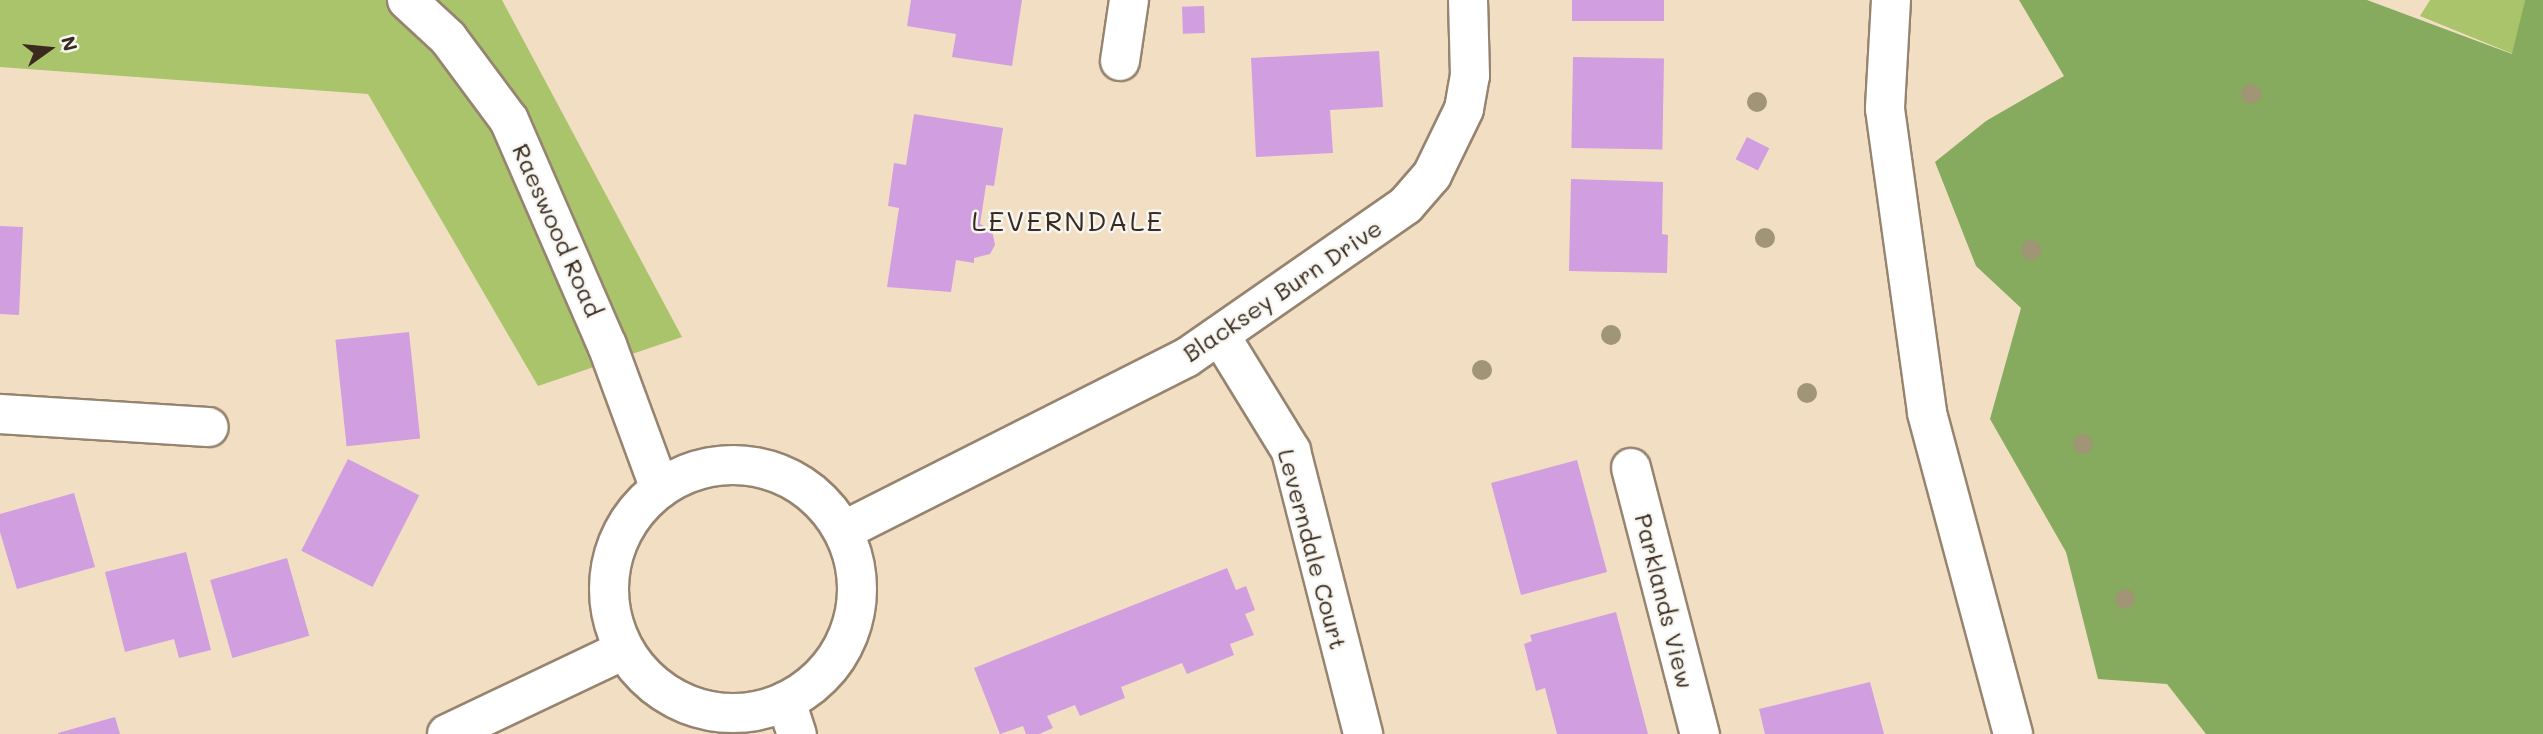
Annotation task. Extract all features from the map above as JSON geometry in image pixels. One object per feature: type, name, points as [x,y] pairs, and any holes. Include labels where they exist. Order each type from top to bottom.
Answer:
[{"type":"street","name":"Raeswood Road","points":[[407,0],[449,37],[509,120],[607,345],[660,489]]},
{"type":"street","points":[[1120,61],[1129,0]]},
{"type":"street","name":"Blacksey Burn Drive","points":[[845,530],[1221,337],[1406,205],[1432,175],[1464,109],[1470,76],[1468,0]]},
{"type":"street","points":[[1891,0],[1885,109],[1927,413],[2013,734]]},
{"type":"street","name":"Leverndale Court","points":[[1221,337],[1291,450],[1363,734]]},
{"type":"street","points":[[0,414],[209,427]]},
{"type":"street","points":[[764,466],[815,493],[845,530],[859,581],[852,630],[824,676],[791,718],[727,714],[688,706],[653,685],[624,650],[608,596],[613,554],[634,511],[660,489],[712,467],[764,466]]},
{"type":"street","name":"Parklands View","points":[[1631,468],[1700,734]]},
{"type":"street","points":[[447,734],[624,650]]},
{"type":"green space","points":[[0,0],[502,0],[682,337],[538,386],[368,94],[0,67]]},
{"type":"green space","points":[[2019,0],[2367,0],[2512,54],[2525,0],[2543,0],[2543,734],[2206,734],[2167,684],[2098,679],[2066,552],[1990,419],[2021,308],[1976,266],[1935,162],[1986,121],[2064,76]]},
{"type":"green space","points":[[2430,0],[2525,0],[2513,54],[2420,16]]},
{"type":"building","points":[[911,0],[1022,0],[1012,66],[952,57],[956,34],[907,26]]},
{"type":"building","points":[[1572,0],[1664,0],[1664,21],[1572,21]]},
{"type":"building","points":[[1204,6],[1205,33],[1183,34],[1182,7]]},
{"type":"building","points":[[1379,51],[1383,107],[1330,110],[1333,153],[1256,157],[1251,58]]},
{"type":"building","points":[[1573,57],[1664,59],[1662,150],[1571,148]]},
{"type":"building","points":[[914,114],[1003,128],[994,186],[986,185],[980,224],[992,230],[995,245],[990,254],[974,258],[974,263],[956,260],[951,292],[887,287],[899,208],[888,206],[894,163],[906,165]]},
{"type":"building","points":[[1747,137],[1769,148],[1758,171],[1736,159]]},
{"type":"building","points":[[1571,179],[1663,182],[1662,234],[1668,235],[1667,273],[1569,271]]},
{"type":"building","points":[[0,226],[23,227],[19,315],[0,314]]},
{"type":"building","points":[[409,332],[420,438],[347,446],[335,340]]},
{"type":"building","points":[[348,459],[419,495],[373,587],[301,551]]},
{"type":"building","points":[[1577,460],[1607,572],[1521,595],[1491,483]]},
{"type":"building","points":[[74,493],[95,567],[17,589],[0,532],[0,514]]},
{"type":"building","points":[[186,552],[211,650],[179,658],[174,639],[125,652],[105,572]]},
{"type":"building","points":[[287,558],[309,636],[232,658],[210,580]]},
{"type":"building","points":[[1227,568],[1236,590],[1246,586],[1255,610],[1245,614],[1254,635],[1230,644],[1234,655],[1187,674],[1182,663],[1121,687],[1125,698],[1080,716],[1075,705],[1047,716],[1053,728],[1039,734],[1026,734],[1023,726],[1000,734],[974,668]]},
{"type":"building","points":[[1616,612],[1648,734],[1557,734],[1545,688],[1536,691],[1524,644],[1532,641],[1530,635]]},
{"type":"building","points":[[1870,682],[1884,734],[1765,734],[1759,709]]},
{"type":"building","points":[[115,717],[120,734],[58,734],[58,733]]},
{"type":"district","name":"LEVERNDALE","points":[[1068,220]]}]
